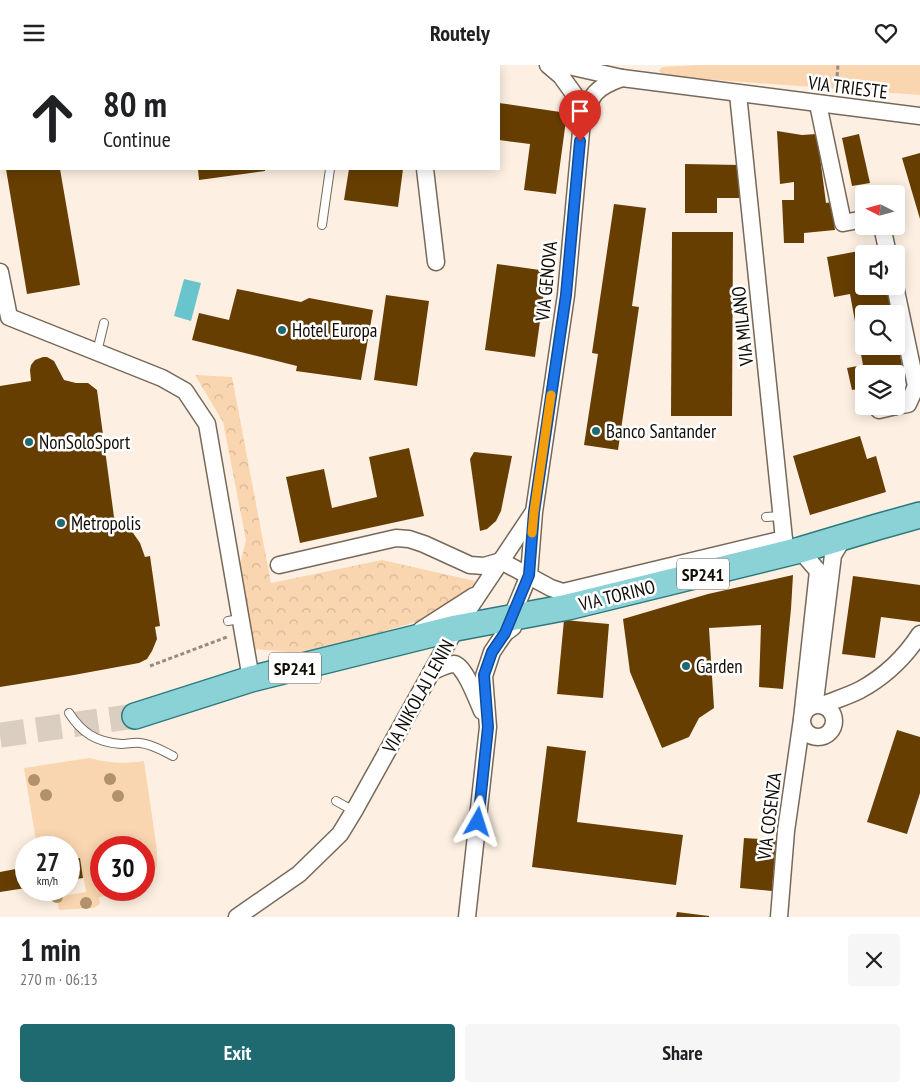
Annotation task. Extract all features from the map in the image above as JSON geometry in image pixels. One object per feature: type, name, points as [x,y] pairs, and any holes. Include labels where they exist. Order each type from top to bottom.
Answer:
[{"type":"main road","name":"VIA TORINO","points":[[456,628],[515,622],[790,548],[844,537],[920,515]]},
{"type":"main road","name":"VIA NIKOLAJ LENIN","points":[[135,716],[251,679],[456,628]]},
{"type":"street","name":"VIA GENOVA","points":[[515,622],[529,575],[534,512],[566,295],[582,121],[574,94],[561,76],[548,65]]},
{"type":"street","name":"VIA TRIESTE","points":[[564,65],[622,79],[920,116]]},
{"type":"street","points":[[582,121],[590,101],[597,91],[601,87],[622,79]]},
{"type":"street","name":"VIA MILANO","points":[[738,94],[774,517],[790,548]]},
{"type":"street","points":[[818,104],[842,223],[855,221]]},
{"type":"street","points":[[425,170],[436,262]]},
{"type":"street","points":[[0,271],[9,317],[162,378],[185,391],[207,424],[234,620],[251,679]]},
{"type":"street","points":[[897,295],[916,386],[908,404],[905,404]]},
{"type":"street","name":"VIA GENOVA","points":[[456,628],[534,512]]},
{"type":"street","points":[[844,537],[833,555],[815,701],[819,704],[828,707],[834,715],[834,726],[827,734],[817,737],[804,729],[802,719],[806,709],[819,704],[859,691],[883,675],[900,660],[920,634]]},
{"type":"street","points":[[279,565],[396,538],[409,539],[470,565],[484,566],[501,561],[551,588],[563,592],[790,548]]},
{"type":"street","name":"VIA COSENZA","points":[[779,917],[786,831],[802,719],[818,571],[790,548]]},
{"type":"street","points":[[402,642],[480,592]]},
{"type":"street","points":[[467,917],[488,727],[484,675],[492,652],[515,622]]},
{"type":"street","name":"VIA NIKOLAJ LENIN","points":[[237,917],[299,874],[340,834],[456,628]]},
{"type":"street","points":[[431,672],[450,665],[458,665],[475,694],[488,727]]},
{"type":"lane","points":[[322,225],[330,170]]},
{"type":"lane","points":[[97,352],[104,323]]},
{"type":"lane","points":[[69,713],[85,732],[100,740],[121,744],[141,743],[174,756]]},
{"type":"lane","points":[[336,801],[354,811]]},
{"type":"path","points":[[836,89],[838,65]]},
{"type":"path","points":[[150,666],[230,635]]},
{"type":"green space","points":[[698,65],[920,65],[920,95],[665,76],[659,71],[662,67]]},
{"type":"green space","points":[[195,375],[232,377],[271,583],[382,560],[475,581],[473,590],[425,619],[309,654],[253,649],[240,564],[246,540],[223,422]]},
{"type":"green space","points":[[89,758],[116,763],[144,761],[155,836],[90,836],[90,901],[100,901],[100,904],[94,908],[59,910],[58,901],[80,901],[80,893],[86,892],[80,859],[80,836],[35,836],[24,768]]},
{"type":"green space","points":[[155,836],[157,850],[157,866],[155,870]]},
{"type":"water","points":[[184,279],[201,283],[191,321],[174,316]]},
{"type":"building","points":[[500,103],[567,113],[556,194],[524,190],[530,144],[500,140]]},
{"type":"building","points":[[777,131],[802,135],[817,134],[826,203],[831,202],[835,230],[804,233],[804,243],[784,243],[782,200],[794,200],[794,182],[780,184]]},
{"type":"building","points":[[859,134],[870,183],[852,186],[842,138]]},
{"type":"building","points":[[920,153],[920,219],[902,158]]},
{"type":"building","points":[[685,164],[740,165],[739,198],[717,198],[717,213],[685,213]]},
{"type":"building","points":[[6,170],[60,170],[80,285],[27,294]]},
{"type":"building","points":[[198,170],[265,170],[265,171],[199,180]]},
{"type":"building","points":[[349,170],[403,170],[398,207],[344,200]]},
{"type":"building","points":[[614,204],[646,208],[632,306],[639,307],[618,450],[584,445],[598,354],[592,353]]},
{"type":"building","points":[[672,232],[733,232],[732,416],[671,416]]},
{"type":"building","points":[[855,252],[855,295],[889,295],[890,305],[855,305],[855,321],[850,294],[834,297],[827,257]]},
{"type":"building","points":[[497,264],[547,271],[535,357],[485,350]]},
{"type":"building","name":"Hotel Europa","points":[[237,289],[301,302],[309,298],[373,310],[361,380],[296,371],[297,366],[192,340],[199,313],[229,320]]},
{"type":"building","points":[[386,295],[429,301],[417,386],[374,380]]},
{"type":"building","points":[[861,355],[900,355],[902,365],[863,365]]},
{"type":"building","name":"Metropolis","points":[[43,357],[54,361],[64,380],[88,383],[97,390],[114,517],[131,530],[140,543],[145,557],[150,556],[160,626],[155,627],[157,639],[152,651],[147,659],[139,663],[0,687],[0,386],[31,381],[31,365],[35,360]]},
{"type":"building","points":[[855,366],[855,390],[852,390],[847,368]]},
{"type":"building","points":[[860,436],[867,459],[876,456],[886,492],[810,515],[793,456]]},
{"type":"building","points":[[409,448],[424,516],[300,543],[286,477],[324,469],[332,508],[377,497],[369,457]]},
{"type":"building","points":[[474,452],[512,456],[501,511],[496,521],[487,529],[480,531],[470,459]]},
{"type":"building","points":[[793,575],[783,689],[759,687],[761,625],[709,628],[714,708],[699,718],[689,737],[662,748],[630,672],[623,619],[708,594]]},
{"type":"building","points":[[853,576],[920,585],[920,622],[881,617],[875,658],[842,654]]},
{"type":"building","points":[[564,620],[609,624],[603,698],[557,694]]},
{"type":"building","points":[[897,730],[920,737],[920,793],[907,834],[867,822]]},
{"type":"building","points":[[547,746],[586,751],[577,822],[683,835],[676,885],[532,867]]},
{"type":"building","points":[[744,838],[776,840],[772,891],[740,888]]},
{"type":"building","points":[[80,858],[83,878],[80,878]]},
{"type":"building","points":[[15,869],[15,890],[0,892],[0,872]]},
{"type":"building","points":[[677,912],[709,916],[709,917],[676,917]]},
{"type":"tunnel","points":[[0,735],[135,716]]},
{"type":"slow traffic","points":[[532,533],[551,395]]},
{"type":"place","name":"Hotel Europa","points":[[282,330]]},
{"type":"place","name":"Banco Santander","points":[[596,431]]},
{"type":"place","name":"NonSoloSport","points":[[29,442]]},
{"type":"place","name":"Metropolis","points":[[61,523]]},
{"type":"place","name":"Garden","points":[[686,666]]},
{"type":"route","points":[[478,822],[488,727],[484,675],[492,652],[505,633],[529,575],[534,512],[566,295],[580,141]]}]
